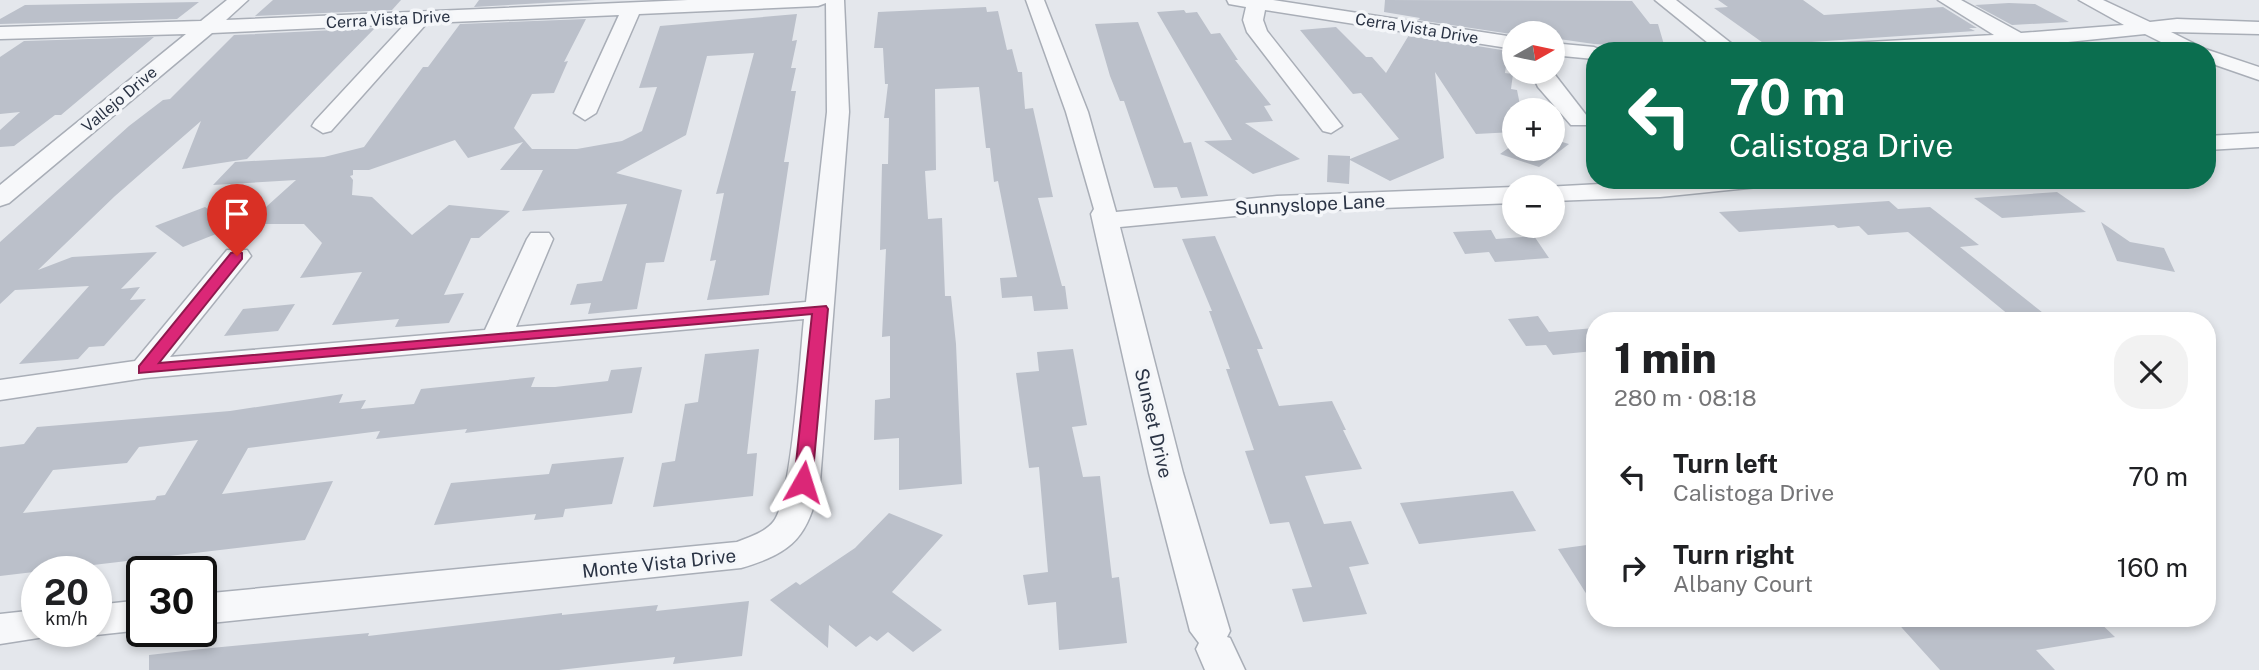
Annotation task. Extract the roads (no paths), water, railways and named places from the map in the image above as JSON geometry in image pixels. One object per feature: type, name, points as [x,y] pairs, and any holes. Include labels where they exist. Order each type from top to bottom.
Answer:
[{"type":"street","name":"Vallejo Drive","points":[[0,198],[239,0]]},
{"type":"street","name":"Cerra Vista Drive","points":[[0,33],[207,27],[818,0]]},
{"type":"street","name":"Monte Vista Drive","points":[[217,607],[741,555],[775,542],[793,525],[803,482],[838,112],[835,0]]},
{"type":"street","name":"Sunset Drive","points":[[1035,0],[1077,112],[1105,213],[1166,473],[1217,650]]},
{"type":"street","points":[[1664,0],[1719,42]]},
{"type":"street","points":[[1947,0],[2021,42]]},
{"type":"street","points":[[2088,0],[2175,42]]},
{"type":"street","name":"Cerra Vista Drive","points":[[1247,2],[1502,41]]},
{"type":"street","points":[[1247,2],[1256,32],[1331,127]]},
{"type":"street","points":[[585,113],[632,8]]},
{"type":"street","points":[[323,126],[421,18]]},
{"type":"street","points":[[1981,42],[2198,24],[2259,28]]},
{"type":"street","points":[[1565,50],[1586,52]]},
{"type":"street","points":[[2216,58],[2259,74]]},
{"type":"street","points":[[1548,84],[1579,120]]},
{"type":"street","points":[[2216,142],[2259,140]]},
{"type":"street","points":[[1565,193],[1660,189]]},
{"type":"street","name":"Sunnyslope Lane","points":[[1105,213],[1502,195]]},
{"type":"street","points":[[496,338],[540,239]]},
{"type":"street","points":[[145,369],[237,256]]},
{"type":"street","points":[[0,390],[145,369],[820,309]]},
{"type":"street","points":[[0,629],[21,627]]}]
